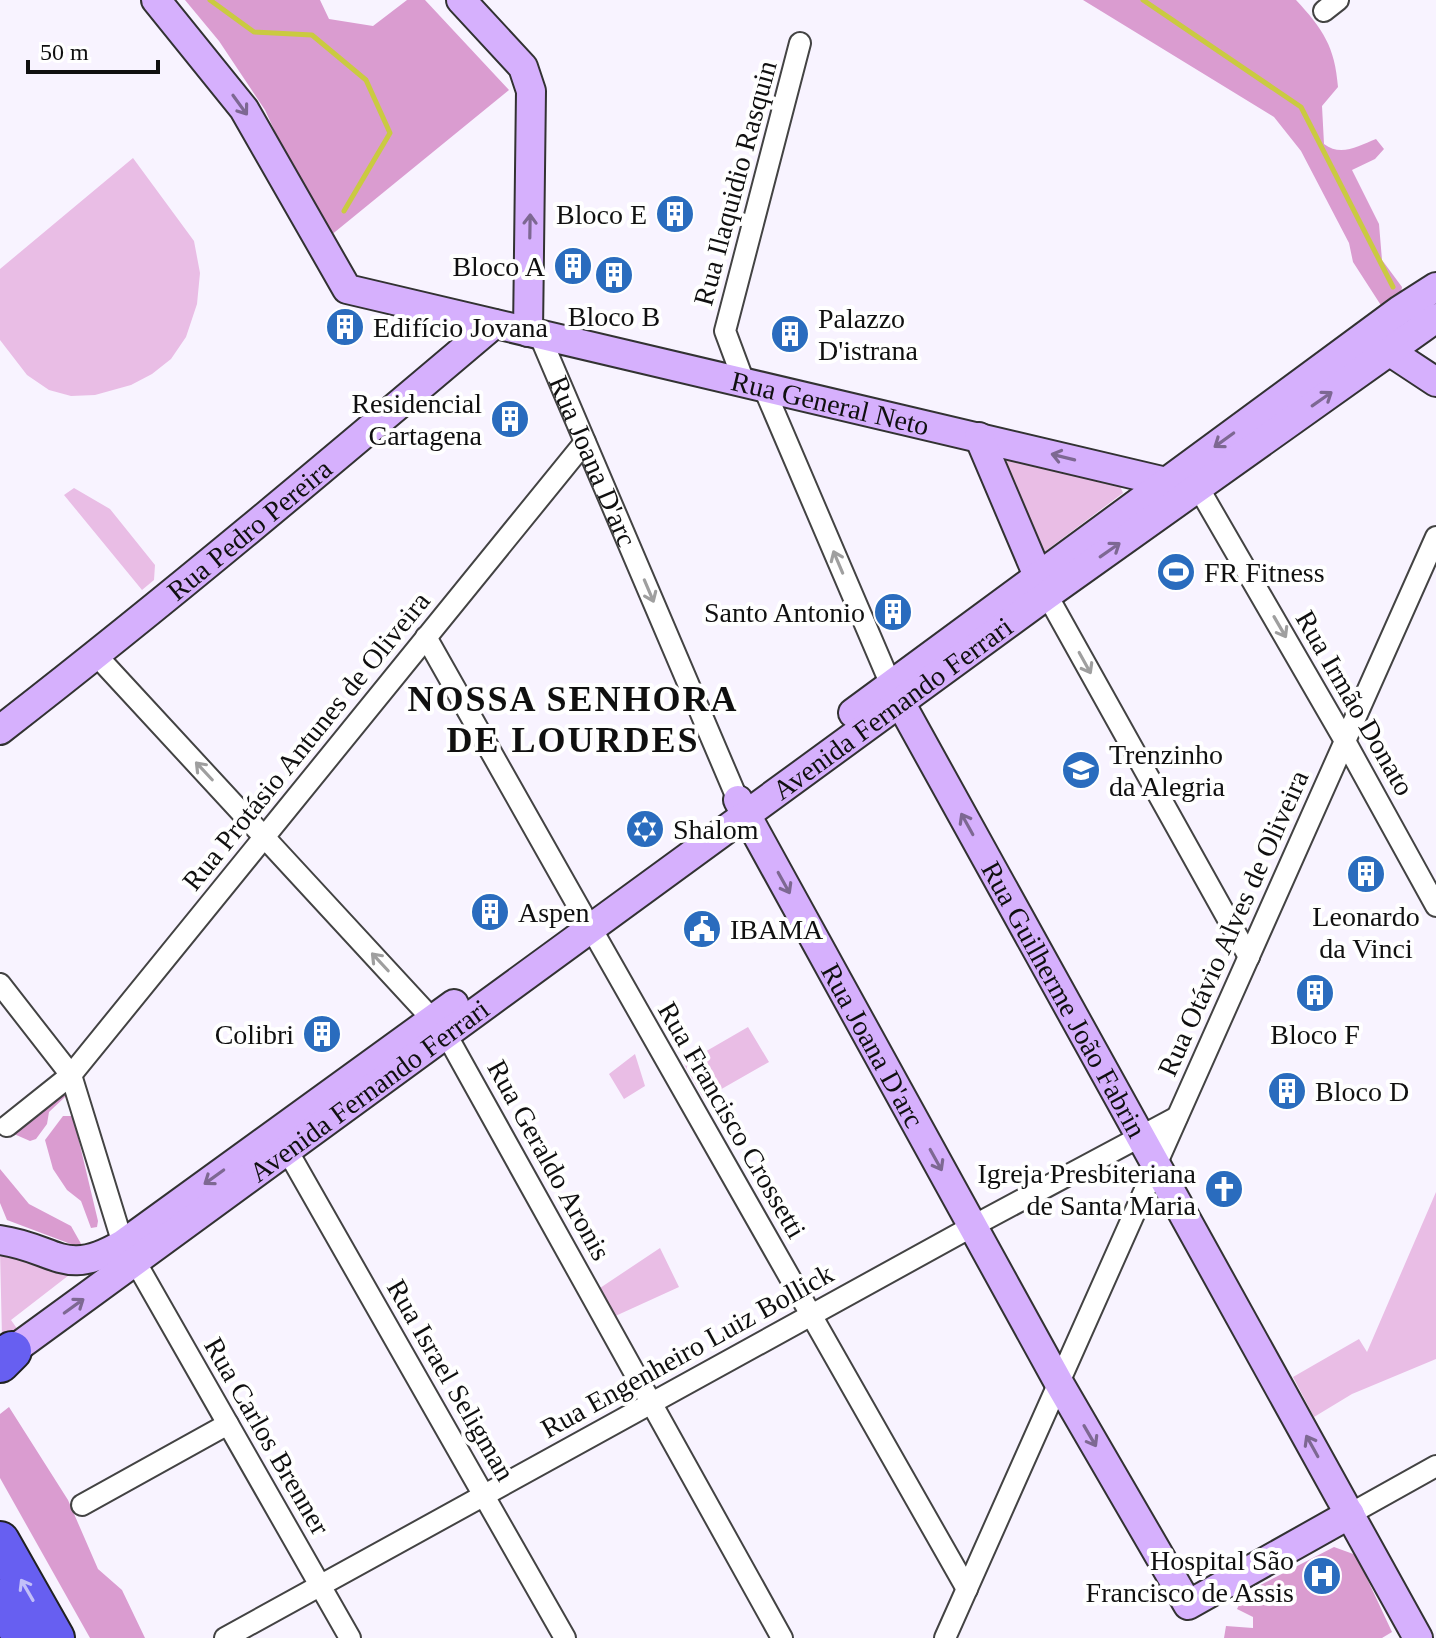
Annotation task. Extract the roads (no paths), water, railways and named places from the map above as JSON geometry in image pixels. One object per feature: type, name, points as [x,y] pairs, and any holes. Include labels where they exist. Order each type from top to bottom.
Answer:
[{"type":"highway","points":[[0,1541],[55,1638]]},
{"type":"highway","points":[[0,1599],[23,1638]]},
{"type":"street","name":"Rua General Neto","points":[[156,0],[244,109],[347,289],[1166,482]]},
{"type":"street","name":"Rua Joana D'arc","points":[[461,0],[523,67],[531,91],[534,333],[585,442],[742,807],[1059,1383],[1188,1605],[1350,1514]]},
{"type":"street","name":"Rua Ilaquidio Rasquin","points":[[754,384],[725,331],[800,43]]},
{"type":"street","name":"Avenida Fernando Ferrari","points":[[4,1355],[129,1253],[1042,586],[1166,482],[1400,310],[1436,287]]},
{"type":"street","name":"Avenida Fernando Ferrari","points":[[1042,586],[1198,487],[1436,318]]},
{"type":"street","name":"Rua Pedro Pereira","points":[[0,730],[401,405],[494,324]]},
{"type":"street","points":[[1389,351],[1436,382]]},
{"type":"street","name":"Rua Guilherme João Fabrin","points":[[754,384],[895,694],[1418,1638]]},
{"type":"street","points":[[979,437],[1042,586],[1249,957]]},
{"type":"street","name":"Rua Protásio Antunes de Oliveira","points":[[7,1126],[71,1075],[585,442]]},
{"type":"street","name":"Rua Irmão Donato","points":[[1198,487],[1436,906]]},
{"type":"street","name":"Rua Otávio Alves de Oliveira","points":[[945,1638],[1436,537]]},
{"type":"street","name":"Rua Francisco Crossetti","points":[[426,637],[967,1589]]},
{"type":"street","name":"Rua Geraldo Aronis","points":[[96,655],[440,1027],[782,1638]]},
{"type":"street","points":[[0,984],[71,1075]]},
{"type":"street","name":"Avenida Fernando Ferrari","points":[[0,1240],[58,1258],[79,1261],[129,1253],[287,1150],[440,1027]]},
{"type":"street","name":"Rua Carlos Brenner","points":[[71,1075],[129,1253],[350,1638]]},
{"type":"street","name":"Rua Engenheiro Luiz Bollick","points":[[225,1638],[1177,1117]]},
{"type":"street","name":"Rua Israel Seligman","points":[[287,1150],[565,1638]]},
{"type":"street","points":[[82,1505],[228,1424]]},
{"type":"street","points":[[1350,1514],[1436,1466]]},
{"type":"waterway","points":[[210,0],[254,32],[312,35],[366,80],[390,133],[344,211]]},
{"type":"waterway","points":[[1143,0],[1301,107],[1393,287]]},
{"type":"place","name":"Bloco E","points":[[675,214]]},
{"type":"place","name":"Bloco A","points":[[573,266]]},
{"type":"place","name":"Bloco B","points":[[614,275]]},
{"type":"place","name":"Edifício Jovana","points":[[345,327]]},
{"type":"place","name":"Palazzo D'istrana","points":[[790,334]]},
{"type":"place","name":"Residencial Cartagena","points":[[510,419]]},
{"type":"place","name":"FR Fitness","points":[[1176,572]]},
{"type":"place","name":"Santo Antonio","points":[[893,612]]},
{"type":"place","name":"Trenzinho da Alegria","points":[[1081,770]]},
{"type":"place","name":"Shalom","points":[[645,829]]},
{"type":"place","name":"Leonardo da Vinci","points":[[1366,874]]},
{"type":"place","name":"Aspen","points":[[490,912]]},
{"type":"place","name":"IBAMA","points":[[702,929]]},
{"type":"place","name":"Bloco F","points":[[1315,993]]},
{"type":"place","name":"Colibri","points":[[322,1034]]},
{"type":"place","name":"Bloco D","points":[[1287,1091]]},
{"type":"place","name":"Igreja Presbiteriana de Santa Maria","points":[[1224,1189]]},
{"type":"place","name":"Hospital São Francisco de Assis","points":[[1322,1576]]},
{"type":"district","name":"NOSSA SENHORA DE LOURDES","points":[[573,720]]}]
